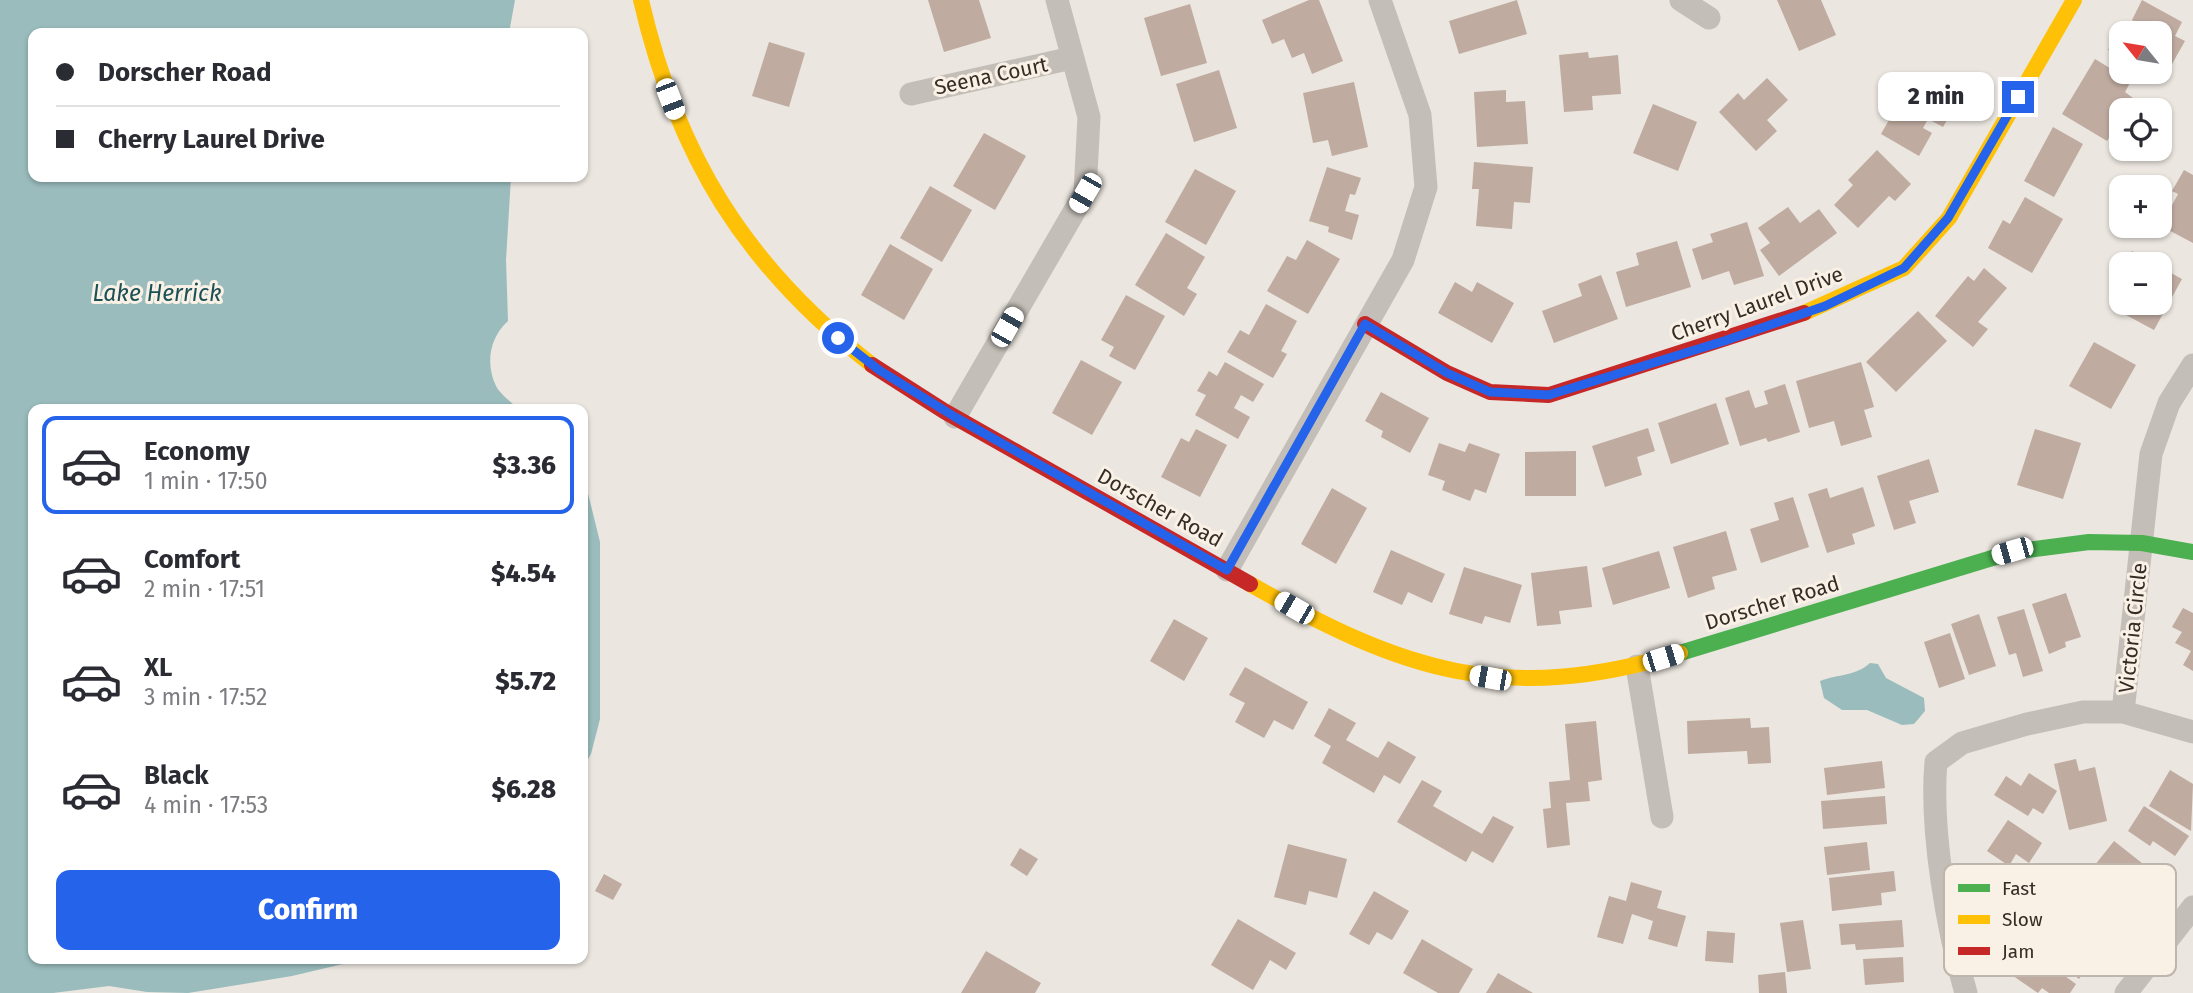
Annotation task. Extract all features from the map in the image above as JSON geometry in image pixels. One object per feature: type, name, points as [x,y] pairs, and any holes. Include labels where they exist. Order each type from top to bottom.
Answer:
[{"type":"street","name":"Dorscher Road","points":[[641,0],[657,64],[679,122],[709,183],[765,265],[838,338],[879,370],[955,417],[1361,644],[1445,671],[1490,678],[1546,680],[1588,676],[1637,666],[2012,551],[2089,542],[2142,543],[2193,552]]},
{"type":"street","points":[[955,417],[1085,193],[1089,117],[1056,0]]},
{"type":"street","points":[[1227,570],[1403,260],[1426,187],[1420,115],[1380,0]]},
{"type":"street","points":[[1681,0],[1709,18]]},
{"type":"street","name":"Cherry Laurel Drive","points":[[1365,324],[1447,373],[1490,392],[1549,395],[1724,341],[1825,306],[1904,268],[1948,218],[2074,0]]},
{"type":"street","name":"Seena Court","points":[[911,93],[1072,58]]},
{"type":"street","name":"Victoria Circle","points":[[2123,712],[2151,454],[2169,403],[2193,365]]},
{"type":"street","points":[[1637,666],[1662,817]]},
{"type":"street","name":"Victoria Circle","points":[[1944,878],[1932,802],[1936,762],[1962,743],[2027,724],[2083,712],[2123,712],[2193,732]]},
{"type":"street","points":[[2176,929],[2193,907]]},
{"type":"street","name":"Victoria Circle","points":[[1961,976],[1966,993]]},
{"type":"street","points":[[2126,993],[2139,976]]},
{"type":"water","name":"Lake Herrick","points":[[0,0],[515,0],[510,28],[28,28],[28,182],[511,182],[506,260],[508,321],[493,343],[490,360],[496,386],[513,404],[28,404],[28,964],[343,964],[292,976],[188,993],[147,992],[109,986],[53,993],[0,993]]},
{"type":"water","points":[[588,493],[600,542],[600,719],[588,759]]},
{"type":"water","points":[[1870,663],[1878,664],[1886,678],[1924,698],[1925,711],[1914,724],[1902,725],[1867,710],[1842,710],[1824,698],[1820,681],[1853,673]]},
{"type":"building","points":[[928,0],[979,0],[991,38],[944,52]]},
{"type":"building","points":[[1309,0],[1319,0],[1343,61],[1312,74],[1304,53],[1292,58],[1284,39],[1272,44],[1262,20]]},
{"type":"building","points":[[1517,0],[1527,34],[1459,54],[1449,21]]},
{"type":"building","points":[[1777,0],[1821,0],[1836,35],[1799,51]]},
{"type":"building","points":[[2142,0],[2182,22],[2175,36],[2185,41],[2172,64],[2172,21],[2132,20]]},
{"type":"building","points":[[1190,4],[1207,63],[1161,76],[1144,18]]},
{"type":"building","points":[[769,42],[805,53],[789,107],[752,96]]},
{"type":"building","points":[[1588,52],[1589,58],[1618,55],[1621,94],[1592,96],[1593,110],[1564,112],[1559,55]]},
{"type":"building","points":[[2095,59],[2109,68],[2109,84],[2129,84],[2125,92],[2133,98],[2109,98],[2107,141],[2062,114]]},
{"type":"building","points":[[1219,70],[1237,128],[1194,142],[1176,84]]},
{"type":"building","points":[[1767,78],[1788,100],[1767,120],[1777,131],[1756,151],[1719,112],[1738,93],[1744,100]]},
{"type":"building","points":[[1354,82],[1368,147],[1332,156],[1328,140],[1313,143],[1303,93]]},
{"type":"building","points":[[1910,83],[1954,108],[1943,127],[1928,119],[1923,128],[1932,133],[1919,156],[1881,134]]},
{"type":"building","points":[[1506,90],[1506,102],[1525,101],[1528,144],[1477,147],[1474,92]]},
{"type":"building","points":[[1653,104],[1697,122],[1678,171],[1633,153]]},
{"type":"building","points":[[2053,127],[2083,144],[2054,197],[2024,181]]},
{"type":"building","points":[[984,133],[1026,156],[995,210],[953,186]]},
{"type":"building","points":[[1877,150],[1911,184],[1895,201],[1889,196],[1858,228],[1834,205],[1853,185],[1848,180]]},
{"type":"building","points":[[1474,162],[1533,167],[1530,203],[1514,202],[1512,229],[1476,226],[1479,189],[1472,189]]},
{"type":"building","points":[[1327,167],[1361,178],[1355,195],[1350,194],[1345,211],[1359,215],[1352,240],[1328,232],[1329,227],[1309,221]]},
{"type":"building","points":[[1195,169],[1236,191],[1206,245],[1165,222]]},
{"type":"building","points":[[2184,170],[2193,175],[2193,243],[2172,232],[2172,205],[2178,194],[2172,191]]},
{"type":"building","points":[[930,186],[972,210],[942,262],[900,238]]},
{"type":"building","points":[[2025,197],[2063,219],[2032,273],[1988,248],[2003,220],[2010,224]]},
{"type":"building","points":[[1788,207],[1800,223],[1819,209],[1837,233],[1779,276],[1760,250],[1770,243],[1758,228]]},
{"type":"building","points":[[1747,222],[1764,276],[1734,285],[1729,271],[1702,280],[1692,249],[1713,242],[1710,234]]},
{"type":"building","points":[[1166,233],[1205,257],[1187,288],[1197,294],[1184,316],[1135,285]]},
{"type":"building","points":[[1307,240],[1340,259],[1308,314],[1267,291],[1287,256],[1296,260]]},
{"type":"building","points":[[1677,241],[1691,287],[1626,307],[1616,272],[1639,265],[1636,253]]},
{"type":"building","points":[[890,244],[933,269],[904,320],[861,295]]},
{"type":"building","points":[[1984,268],[2007,288],[1978,322],[1988,329],[1973,347],[1935,316],[1968,276],[1974,281]]},
{"type":"building","points":[[2172,274],[2182,279],[2172,297]]},
{"type":"building","points":[[1601,275],[1618,319],[1554,343],[1542,311],[1582,296],[1578,284]]},
{"type":"building","points":[[1455,282],[1472,292],[1477,282],[1514,303],[1492,343],[1438,313]]},
{"type":"building","points":[[1126,295],[1165,316],[1135,370],[1109,356],[1114,347],[1101,340]]},
{"type":"building","points":[[1266,304],[1297,321],[1281,351],[1287,354],[1273,378],[1227,352],[1240,330],[1249,335]]},
{"type":"building","points":[[1918,311],[1947,341],[1896,392],[1866,362]]},
{"type":"building","points":[[2126,315],[2162,315],[2154,330]]},
{"type":"building","points":[[2094,342],[2136,365],[2111,409],[2069,386]]},
{"type":"building","points":[[1081,360],[1122,382],[1092,435],[1052,413]]},
{"type":"building","points":[[1225,362],[1264,384],[1253,402],[1241,395],[1234,408],[1250,417],[1238,439],[1195,415],[1206,395],[1197,391],[1209,371],[1217,376]]},
{"type":"building","points":[[1861,362],[1874,407],[1864,410],[1872,437],[1841,446],[1834,421],[1809,428],[1796,381]]},
{"type":"building","points":[[1785,384],[1800,432],[1768,442],[1766,438],[1740,446],[1725,398],[1749,390],[1755,408],[1768,404],[1764,391]]},
{"type":"building","points":[[1381,392],[1429,418],[1410,453],[1381,437],[1383,431],[1365,421]]},
{"type":"building","points":[[1716,403],[1729,444],[1671,464],[1658,423]]},
{"type":"building","points":[[1648,428],[1655,451],[1637,457],[1642,475],[1605,487],[1592,446]]},
{"type":"building","points":[[1196,429],[1227,445],[1200,497],[1161,477],[1181,438],[1189,442]]},
{"type":"building","points":[[2035,429],[2081,443],[2063,499],[2017,485]]},
{"type":"building","points":[[1439,443],[1465,452],[1469,443],[1500,454],[1486,493],[1475,489],[1470,501],[1442,490],[1445,481],[1428,475]]},
{"type":"building","points":[[1576,451],[1576,496],[1525,496],[1525,452]]},
{"type":"building","points":[[1929,459],[1939,492],[1909,501],[1916,523],[1894,530],[1877,476]]},
{"type":"building","points":[[1863,487],[1875,526],[1852,534],[1855,544],[1827,553],[1808,494],[1827,488],[1830,498]]},
{"type":"building","points":[[1332,488],[1367,508],[1336,564],[1301,544]]},
{"type":"building","points":[[1793,497],[1809,547],[1761,563],[1750,529],[1779,520],[1774,503]]},
{"type":"building","points":[[1726,531],[1737,570],[1712,577],[1715,589],[1688,598],[1673,547]]},
{"type":"building","points":[[1391,550],[1445,574],[1432,603],[1408,592],[1402,605],[1373,592]]},
{"type":"building","points":[[1659,551],[1670,588],[1613,605],[1602,568]]},
{"type":"building","points":[[1587,566],[1592,607],[1559,611],[1561,624],[1537,626],[1531,573]]},
{"type":"building","points":[[1464,567],[1522,585],[1510,623],[1485,616],[1482,624],[1449,614]]},
{"type":"building","points":[[2066,593],[2081,637],[2065,642],[2066,647],[2049,654],[2032,604]]},
{"type":"building","points":[[2183,608],[2193,613],[2193,671],[2183,665],[2191,651],[2175,643],[2182,632],[2172,627]]},
{"type":"building","points":[[2024,609],[2043,671],[2023,677],[2016,653],[2009,655],[1997,617]]},
{"type":"building","points":[[1979,614],[1996,666],[1969,675],[1951,624]]},
{"type":"building","points":[[1174,619],[1208,638],[1184,681],[1150,661]]},
{"type":"building","points":[[1950,633],[1965,679],[1939,688],[1924,642]]},
{"type":"building","points":[[1245,667],[1308,702],[1293,730],[1274,720],[1264,738],[1235,722],[1245,703],[1229,695]]},
{"type":"building","points":[[1329,708],[1356,723],[1346,740],[1378,758],[1388,741],[1416,757],[1400,784],[1384,775],[1374,793],[1322,763],[1331,746],[1314,736]]},
{"type":"building","points":[[1750,718],[1751,728],[1769,727],[1771,763],[1748,764],[1747,751],[1688,754],[1687,721]]},
{"type":"building","points":[[1596,721],[1602,780],[1588,782],[1590,801],[1566,803],[1570,845],[1547,848],[1543,809],[1551,808],[1549,782],[1570,780],[1565,724]]},
{"type":"building","points":[[2076,759],[2079,771],[2095,767],[2107,821],[2069,830],[2054,764]]},
{"type":"building","points":[[1882,761],[1885,788],[1827,795],[1824,768]]},
{"type":"building","points":[[2170,770],[2193,784],[2191,831],[2149,806]]},
{"type":"building","points":[[2029,773],[2057,791],[2043,814],[2033,808],[2028,816],[1994,795],[2006,776],[2021,786]]},
{"type":"building","points":[[1422,780],[1442,791],[1433,806],[1482,834],[1493,816],[1514,827],[1493,863],[1472,851],[1466,862],[1397,822]]},
{"type":"building","points":[[1885,796],[1887,824],[1823,829],[1821,801]]},
{"type":"building","points":[[2144,806],[2189,836],[2175,856],[2153,841],[2150,846],[2128,831]]},
{"type":"building","points":[[2008,820],[2042,843],[2029,863],[2016,854],[2010,864],[2006,864],[1987,851]]},
{"type":"building","points":[[2114,841],[2143,864],[2096,864]]},
{"type":"building","points":[[1867,842],[1870,870],[1827,875],[1824,847]]},
{"type":"building","points":[[1288,844],[1347,859],[1337,898],[1309,891],[1306,905],[1274,897]]},
{"type":"building","points":[[1020,848],[1038,859],[1027,876],[1010,865]]},
{"type":"building","points":[[1894,871],[1896,891],[1881,893],[1882,905],[1832,911],[1829,878]]},
{"type":"building","points":[[604,874],[622,884],[613,900],[595,891]]},
{"type":"building","points":[[1631,882],[1662,891],[1657,908],[1686,916],[1677,947],[1648,939],[1653,921],[1632,914],[1623,944],[1597,937],[1609,896],[1626,901]]},
{"type":"building","points":[[1374,891],[1409,911],[1392,940],[1377,932],[1369,945],[1349,934]]},
{"type":"building","points":[[1238,919],[1296,953],[1286,970],[1270,960],[1253,990],[1211,965]]},
{"type":"building","points":[[1803,920],[1811,969],[1787,972],[1780,923]]},
{"type":"building","points":[[1902,920],[1904,947],[1856,950],[1855,944],[1841,945],[1839,924]]},
{"type":"building","points":[[1707,931],[1735,933],[1733,963],[1705,961]]},
{"type":"building","points":[[1422,939],[1473,969],[1459,993],[1438,993],[1403,973]]},
{"type":"building","points":[[986,951],[1041,983],[1035,993],[961,993]]},
{"type":"building","points":[[1903,957],[1904,982],[1865,985],[1863,959]]},
{"type":"building","points":[[1785,972],[1787,993],[1759,993],[1758,975]]},
{"type":"building","points":[[1498,973],[1533,993],[1486,993]]},
{"type":"building","points":[[2013,976],[2065,976],[2076,984],[2070,993],[2049,993],[2042,988],[2038,993]]},
{"type":"traffic: fast","points":[[1680,653],[2012,552],[2089,542],[2142,543],[2193,552]]},
{"type":"traffic: slow","points":[[641,0],[674,109],[696,158],[722,204],[787,288],[872,365]]},
{"type":"traffic: slow","points":[[1804,313],[1904,268],[1949,218],[2074,0]]},
{"type":"traffic: slow","points":[[1250,584],[1357,639],[1407,658],[1457,671],[1507,677],[1560,677],[1618,669],[1680,653]]},
{"type":"traffic: jam","points":[[1365,324],[1447,373],[1490,392],[1549,395],[1804,313]]},
{"type":"traffic: jam","points":[[872,365],[944,411],[1250,584]]},
{"type":"route","points":[[838,338],[879,370],[955,417],[1227,570],[1365,324],[1447,373],[1490,392],[1549,395],[1724,341],[1825,306],[1904,268],[1948,218],[2018,97]]}]
